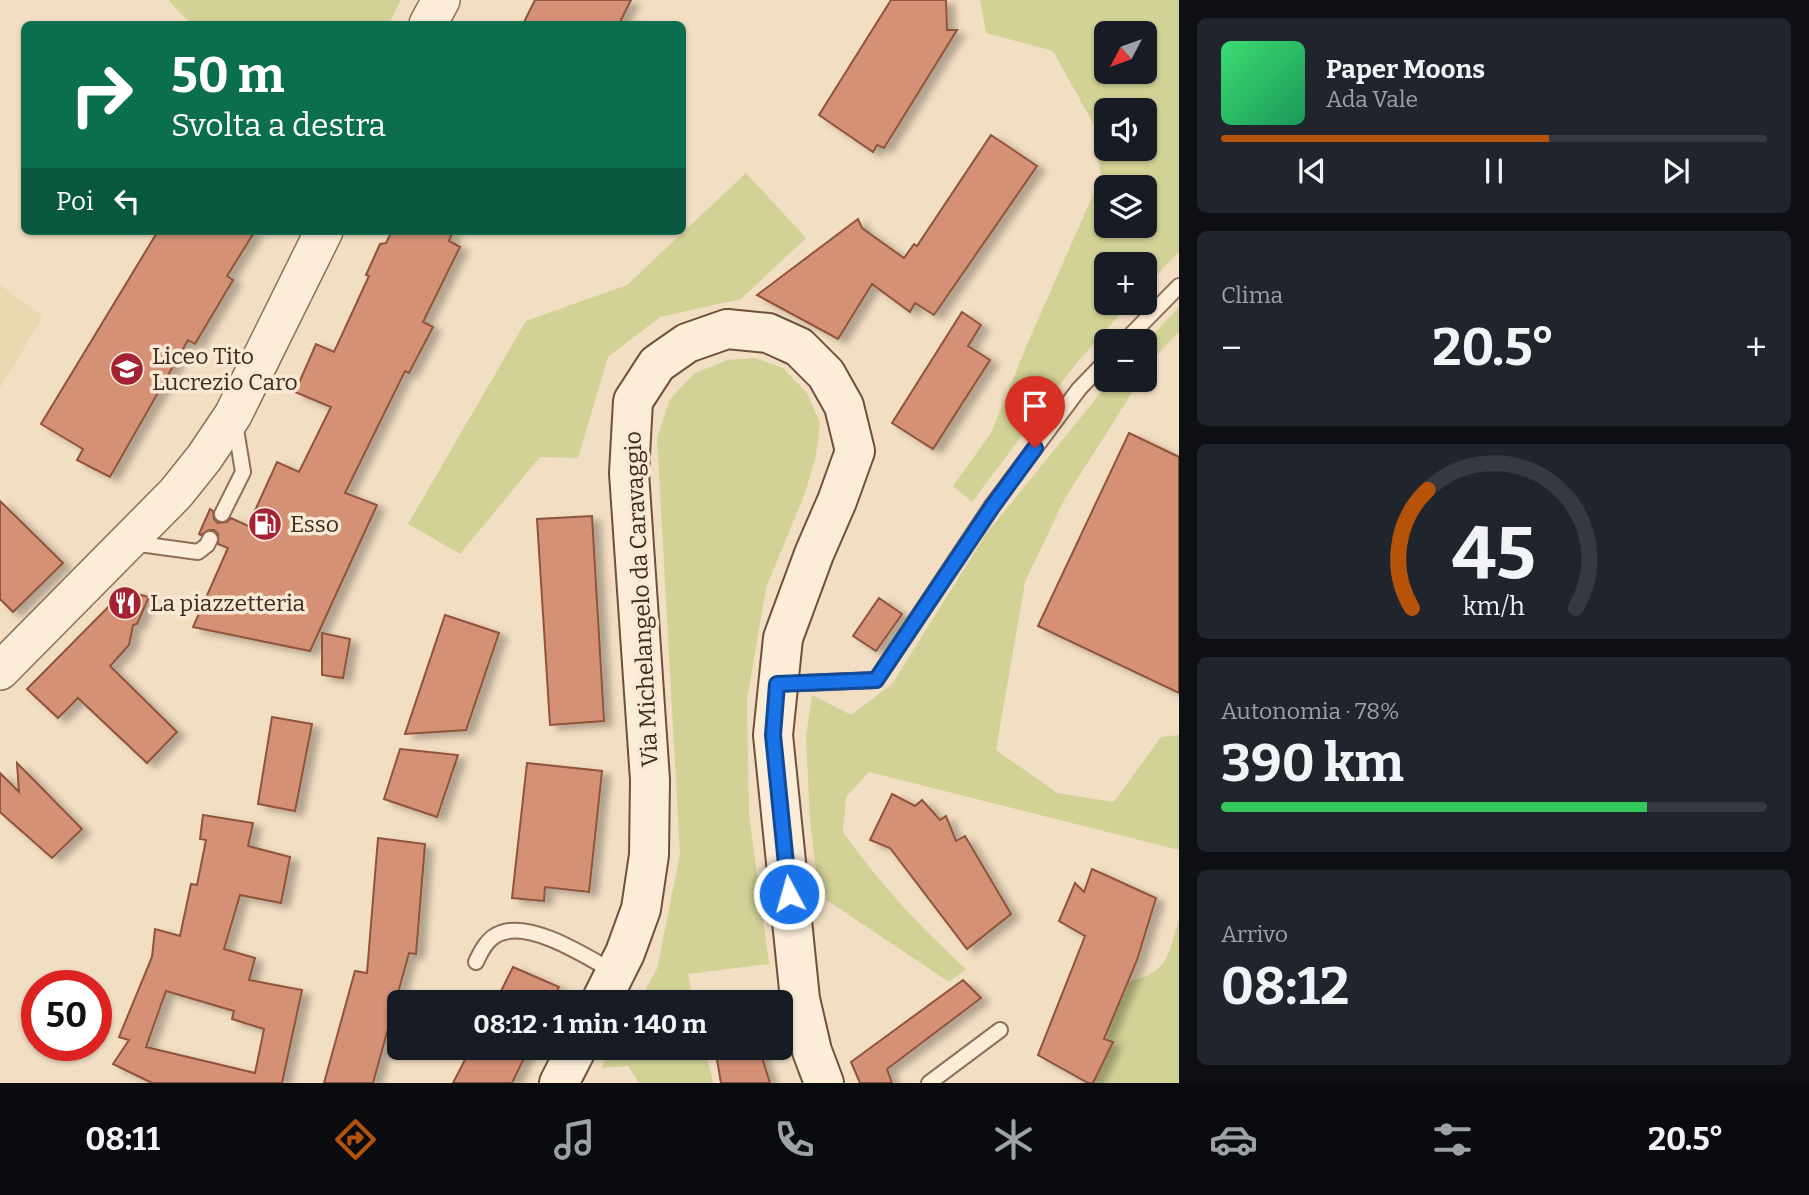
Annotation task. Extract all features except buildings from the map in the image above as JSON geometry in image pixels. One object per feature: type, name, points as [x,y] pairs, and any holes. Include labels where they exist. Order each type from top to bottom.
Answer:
[{"type":"main road","name":"Via Michelangelo da Caravaggio","points":[[607,988],[625,953],[641,909],[649,855],[650,780],[629,473],[633,401],[657,364],[687,343],[727,329],[768,333],[799,347],[826,374],[844,407],[855,451],[783,638],[773,735],[800,999],[811,1051],[824,1083]]},
{"type":"main road","points":[[559,1083],[571,1060]]},
{"type":"street","points":[[430,21],[441,0]]},
{"type":"street","points":[[0,671],[176,493],[204,458],[233,415],[322,235]]},
{"type":"lane","points":[[1137,329],[1179,286]]},
{"type":"lane","points":[[777,684],[876,680],[992,507],[1079,389],[1094,373]]},
{"type":"lane","points":[[222,514],[243,472],[233,415]]},
{"type":"lane","points":[[127,543],[198,552],[210,540]]},
{"type":"lane","points":[[476,962],[483,947],[500,933],[524,932],[554,939],[607,988]]},
{"type":"lane","points":[[929,1083],[1000,1030]]},
{"type":"shaded area","points":[[168,0],[401,0],[390,21],[188,21]]},
{"type":"shaded area","points":[[980,0],[1179,0],[1179,252],[1157,275],[1157,252],[1094,252],[1094,315],[1119,315],[1107,329],[1094,329],[1094,344],[1074,366],[972,502],[953,486],[991,433],[1094,193],[1094,238],[1157,238],[1157,175],[1101,175],[1099,161],[1157,161],[1157,98],[1094,98],[1094,125],[1053,51],[986,33]]},
{"type":"shaded area","points":[[746,173],[806,238],[741,299],[660,317],[608,357],[578,458],[540,457],[460,554],[408,524],[526,321],[627,285],[680,235],[686,235],[686,229]]},
{"type":"shaded area","points":[[0,285],[43,316],[0,388]]},
{"type":"shaded area","points":[[1179,307],[1179,332],[1157,355],[1157,330]]},
{"type":"shaded area","points":[[755,358],[783,368],[807,393],[820,423],[816,456],[805,493],[766,588],[747,701],[749,815],[769,964],[688,974],[691,990],[645,990],[657,969],[680,854],[657,438],[670,399],[695,373],[728,360]]},
{"type":"shaded area","points":[[1101,392],[1132,392],[1064,500],[1025,582],[996,750],[1057,793],[1114,802],[1161,737],[1179,735],[1179,850],[869,772],[846,797],[843,832],[901,904],[966,969],[949,982],[819,895],[810,820],[806,736],[812,695],[851,715],[892,684],[986,534]]},
{"type":"shaded area","points":[[1179,920],[1179,1083],[1093,1083],[1124,983],[1158,969],[1168,955]]},
{"type":"shaded area","points":[[605,1060],[708,1060],[713,1083],[639,1083],[628,1066],[601,1068]]},
{"type":"place","name":"Liceo Tito Lucrezio Caro","points":[[127,369]]},
{"type":"place","name":"Esso","points":[[265,524]]},
{"type":"place","name":"La piazzetteria","points":[[125,603]]},
{"type":"route","points":[[789,894],[773,735],[777,684],[876,680],[992,507],[1035,448]]}]
